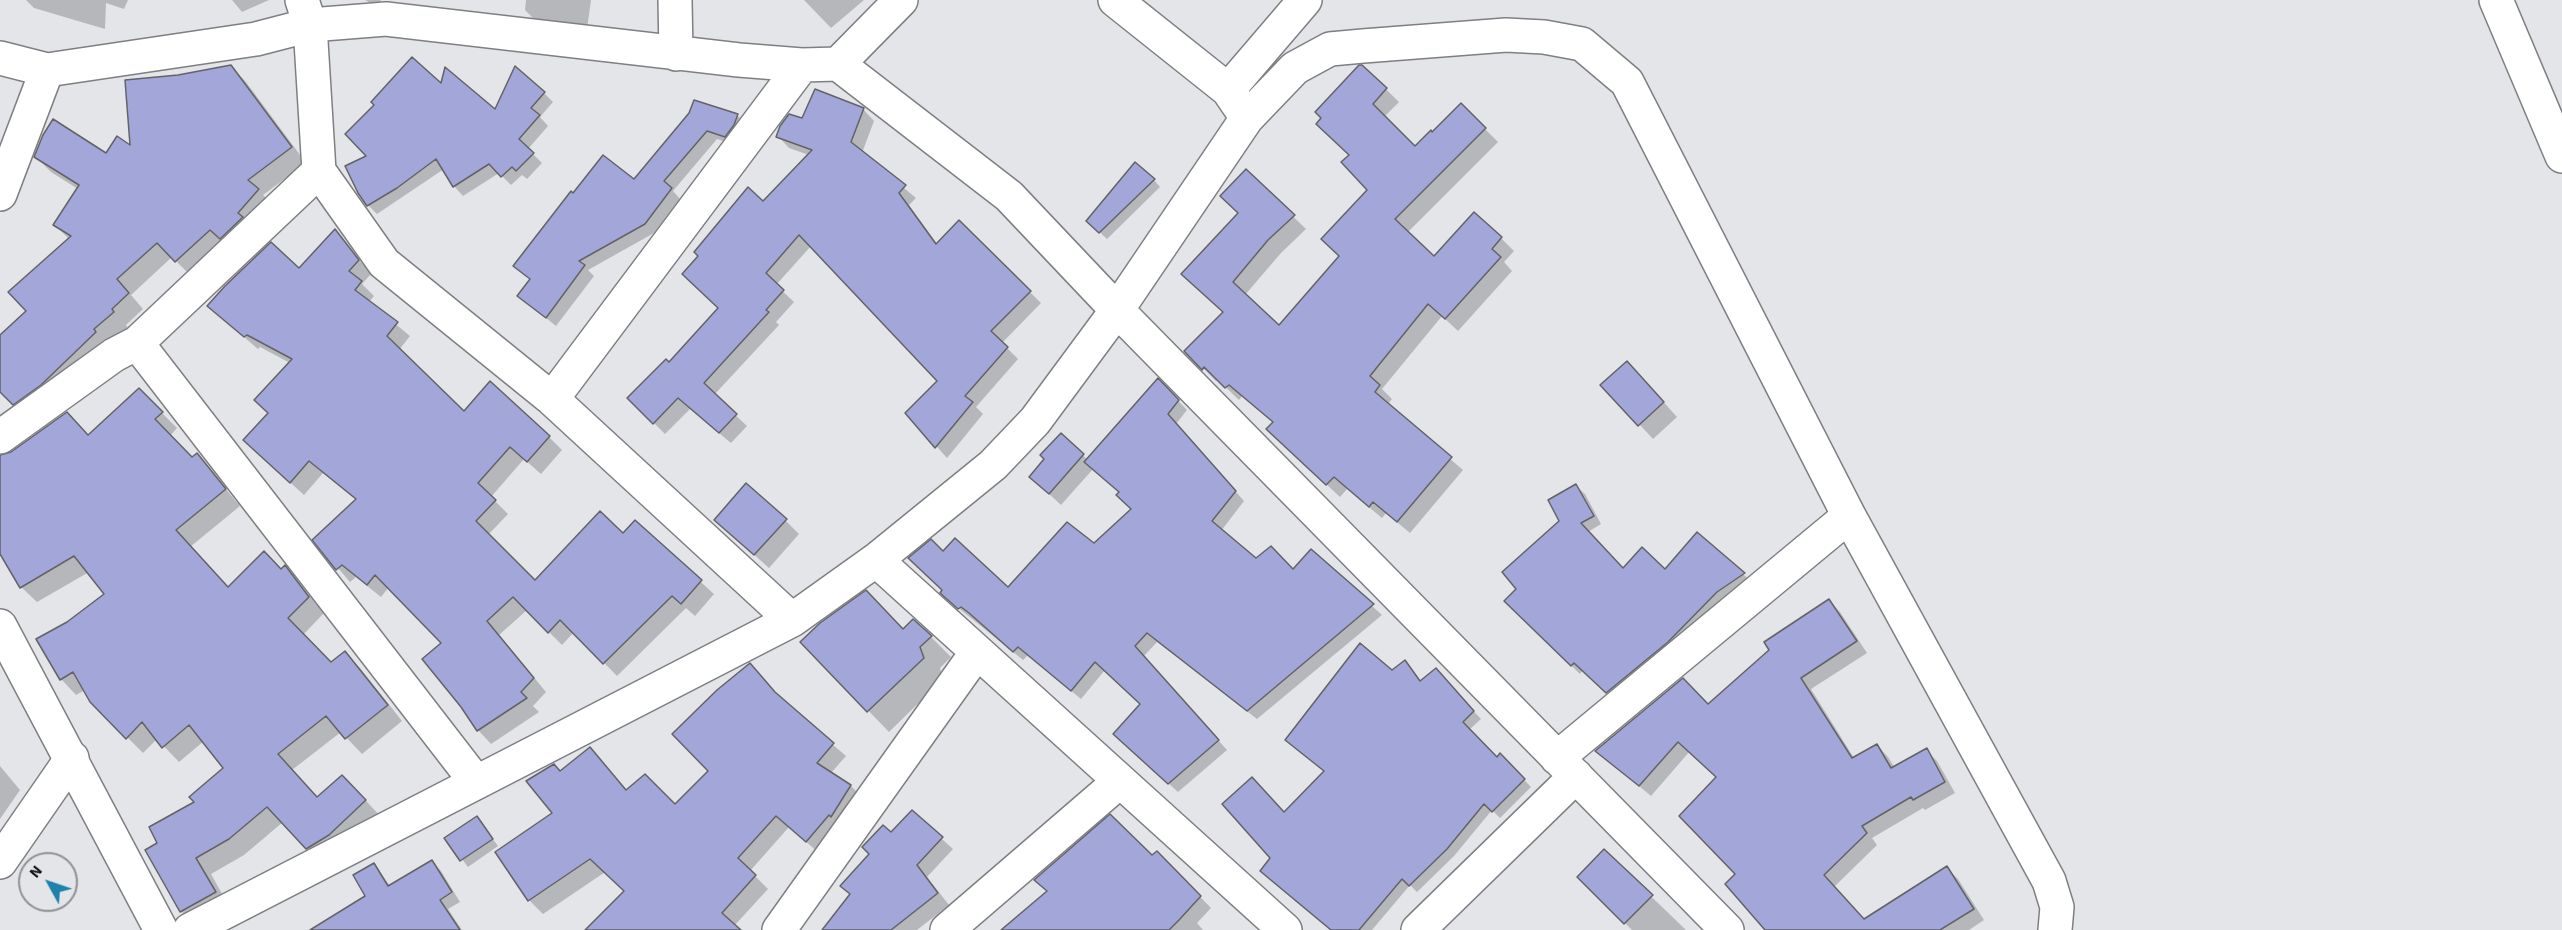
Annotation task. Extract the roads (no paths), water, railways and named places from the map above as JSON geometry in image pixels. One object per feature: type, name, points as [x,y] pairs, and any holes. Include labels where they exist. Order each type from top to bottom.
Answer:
[{"type":"street","points":[[675,0],[676,54]]},
{"type":"street","points":[[838,64],[901,0]]},
{"type":"street","points":[[1115,0],[1228,90],[1247,118]]},
{"type":"street","points":[[1228,90],[1305,0]]},
{"type":"street","points":[[2496,0],[2562,156]]},
{"type":"street","points":[[306,12],[319,171],[384,263],[552,399],[792,620]]},
{"type":"street","points":[[0,57],[47,70],[256,39],[306,12],[527,34],[676,54],[802,65],[838,64],[1010,196],[1117,310],[1728,930]]},
{"type":"street","points":[[190,930],[792,620],[876,560],[993,465],[1035,421],[1117,310],[1247,118],[1295,68],[1330,50],[1506,34],[1544,37],[1582,44],[1627,82],[1849,516],[2049,881],[2057,907],[2055,930]]},
{"type":"street","points":[[552,399],[802,65]]},
{"type":"street","points":[[0,194],[47,70]]},
{"type":"street","points":[[0,437],[114,355],[136,343],[319,171]]},
{"type":"street","points":[[136,343],[476,782]]},
{"type":"street","points":[[1418,930],[1567,767],[1849,516]]},
{"type":"street","points":[[876,560],[1285,930]]},
{"type":"street","points":[[0,626],[162,930]]},
{"type":"street","points":[[779,930],[977,652]]},
{"type":"street","points":[[0,862],[72,758]]},
{"type":"street","points":[[947,930],[1120,781]]}]
